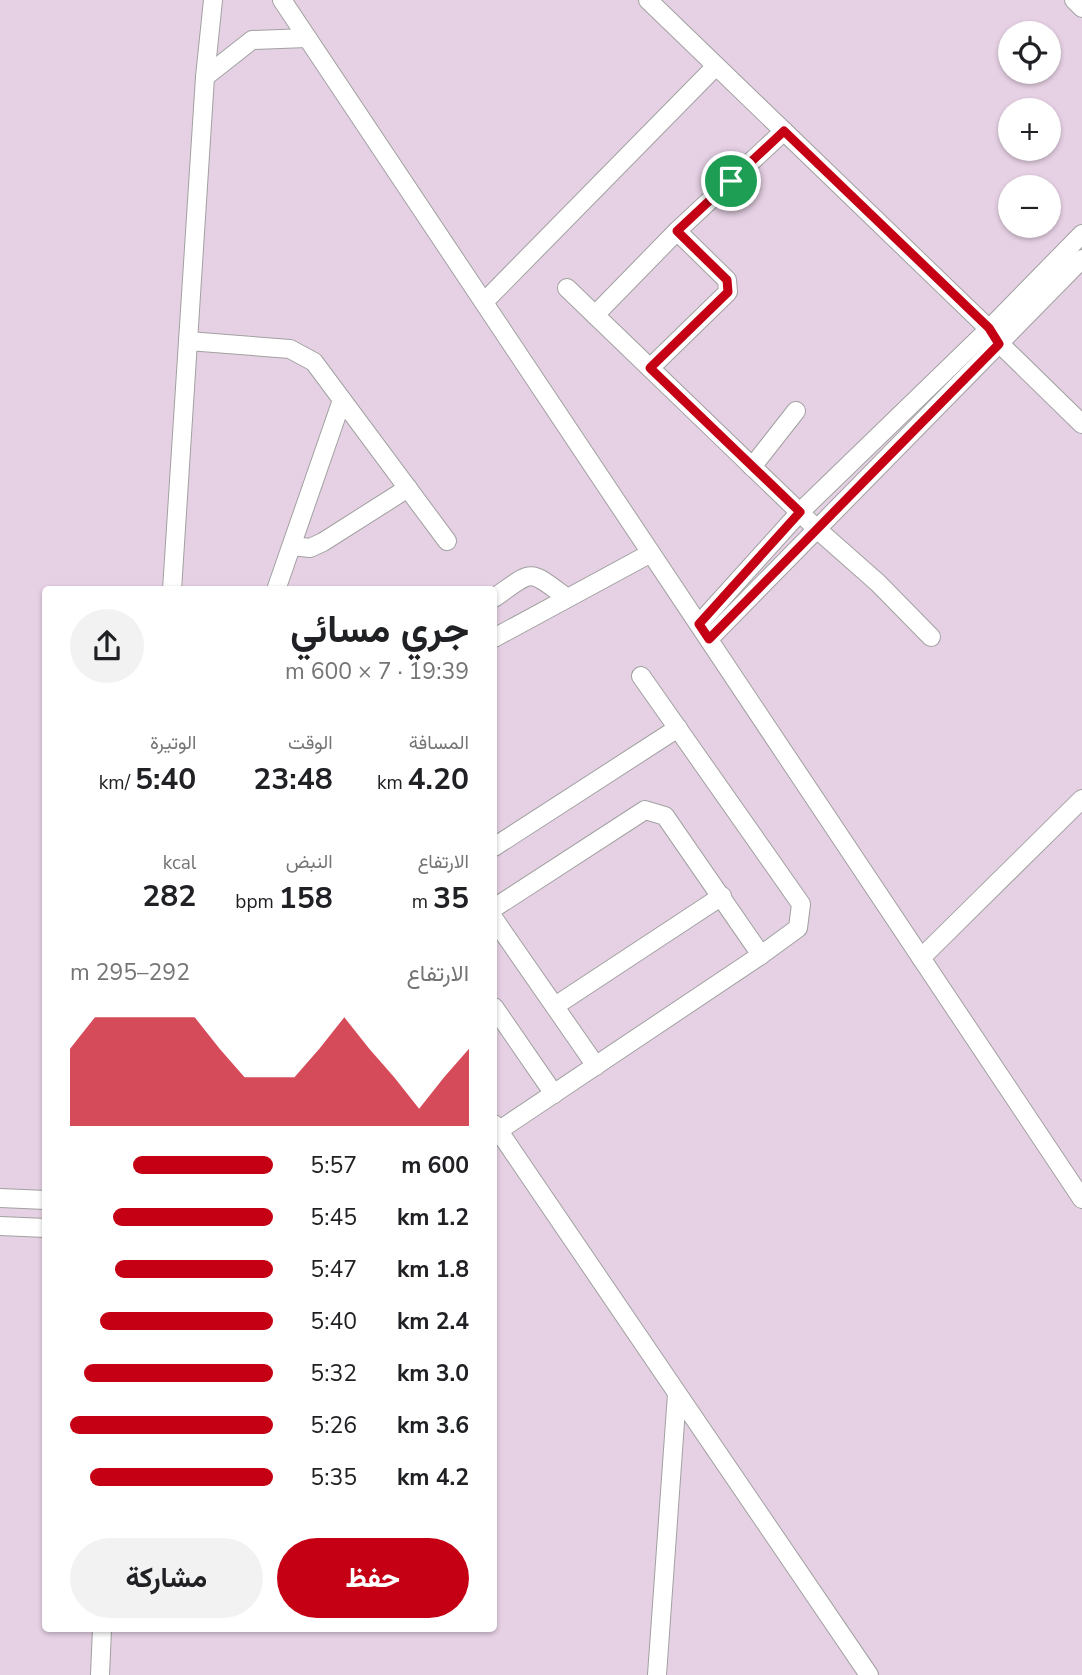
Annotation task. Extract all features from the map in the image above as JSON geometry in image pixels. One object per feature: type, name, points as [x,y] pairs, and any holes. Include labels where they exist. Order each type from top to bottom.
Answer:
[{"type":"street","points":[[172,586],[205,77],[213,0]]},
{"type":"street","points":[[282,0],[1082,1199]]},
{"type":"street","points":[[648,0],[1082,424]]},
{"type":"street","points":[[1074,0],[1082,8]]},
{"type":"street","points":[[205,77],[252,40],[307,38]]},
{"type":"street","points":[[484,302],[716,66]]},
{"type":"street","points":[[595,315],[677,231],[784,131]]},
{"type":"street","points":[[650,368],[728,292],[727,280],[677,231]]},
{"type":"street","points":[[704,631],[818,530],[994,336],[1082,234]]},
{"type":"street","points":[[704,631],[800,512],[1082,259]]},
{"type":"street","points":[[567,288],[818,530],[878,583],[931,637]]},
{"type":"street","points":[[188,341],[290,349],[314,362],[447,541]]},
{"type":"street","points":[[277,586],[342,400]]},
{"type":"street","points":[[752,467],[796,411]]},
{"type":"street","points":[[292,545],[310,548],[323,542],[408,488]]},
{"type":"street","points":[[497,636],[651,553]]},
{"type":"street","points":[[497,596],[527,575],[538,576],[567,598]]},
{"type":"street","points":[[497,1127],[554,1094],[797,928],[801,904],[641,676]]},
{"type":"street","points":[[497,845],[678,728]]},
{"type":"street","points":[[921,958],[1082,799]]},
{"type":"street","points":[[497,906],[645,810],[665,816],[761,955]]},
{"type":"street","points":[[555,1006],[722,896]]},
{"type":"street","points":[[497,923],[596,1066]]},
{"type":"street","points":[[497,1011],[554,1094]]},
{"type":"street","points":[[497,1129],[869,1675]]},
{"type":"street","points":[[0,1198],[42,1200]]},
{"type":"street","points":[[0,1226],[42,1228]]},
{"type":"street","points":[[657,1675],[677,1394]]},
{"type":"street","points":[[100,1675],[102,1632]]},
{"type":"shaded area","points":[[0,0],[1082,0],[1082,1675],[0,1675]]},
{"type":"route","points":[[784,131],[989,328],[999,344],[709,639],[699,624],[800,512],[650,368],[728,292],[727,280],[677,231],[731,181],[784,131]]}]
